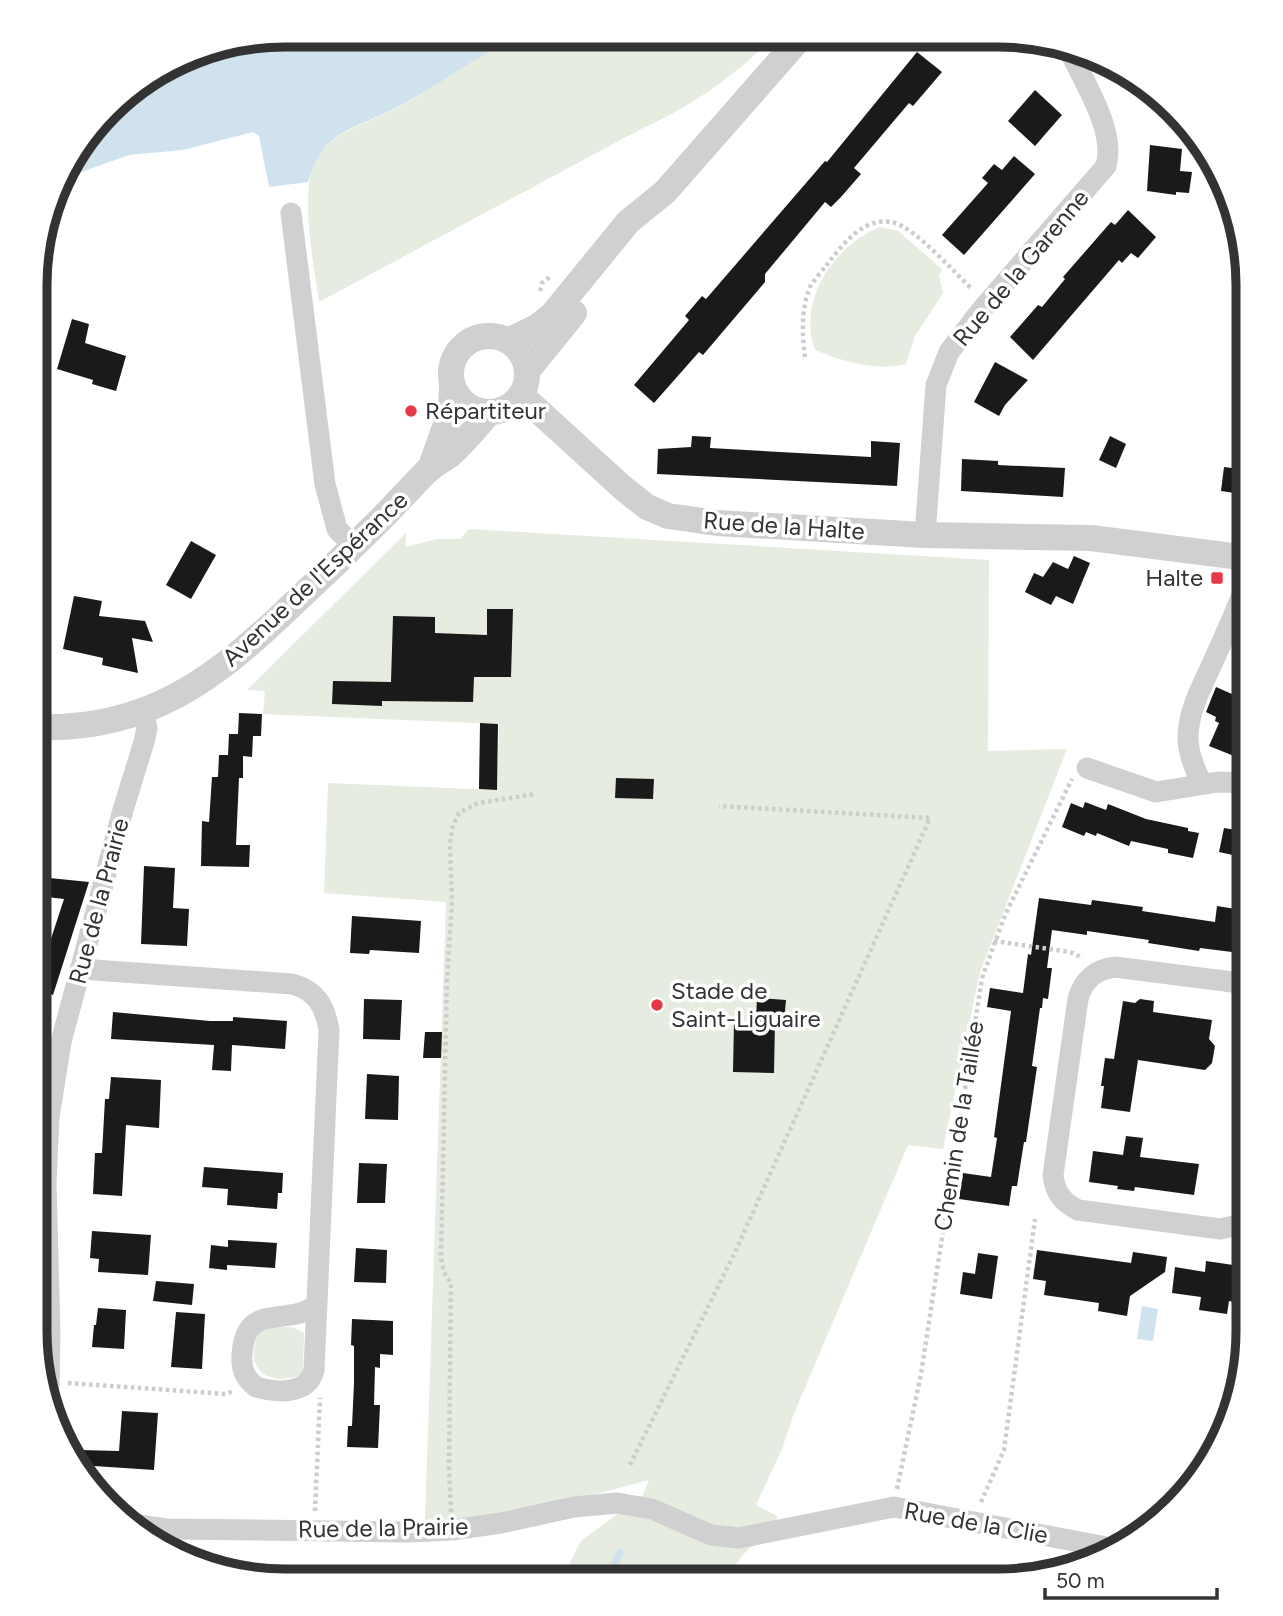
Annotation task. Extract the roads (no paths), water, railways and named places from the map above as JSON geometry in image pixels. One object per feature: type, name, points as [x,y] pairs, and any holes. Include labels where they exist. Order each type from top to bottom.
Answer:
[{"type":"street","points":[[508,341],[537,327],[554,314],[628,222],[665,192],[793,47]]},
{"type":"street","name":"Rue de la Garenne","points":[[925,535],[936,385],[949,352],[987,303],[1106,166],[1109,146],[1103,125],[1073,60]]},
{"type":"street","points":[[524,383],[522,354],[508,341],[491,335],[465,343],[451,366],[452,385],[463,402],[471,408],[490,412],[507,407],[524,383],[551,339],[643,233],[661,208],[665,192]]},
{"type":"street","points":[[291,213],[325,484],[337,529],[354,547]]},
{"type":"street","name":"Rue de la Halte","points":[[524,383],[623,488],[647,507],[668,516],[717,523],[925,535],[1091,538],[1236,556]]},
{"type":"street","name":"Avenue de l'Espérance","points":[[430,469],[451,410],[452,385]]},
{"type":"street","name":"Avenue de l'Espérance","points":[[47,727],[95,725],[143,712],[196,685],[228,663],[354,547],[490,412]]},
{"type":"street","points":[[1202,784],[1193,766],[1188,740],[1190,719],[1197,695],[1236,611]]},
{"type":"street","name":"Rue de la Prairie","points":[[47,1150],[48,1117],[61,1042],[123,810],[144,743],[147,728],[143,712]]},
{"type":"street","points":[[1087,768],[1156,792],[1202,784],[1236,783]]},
{"type":"street","points":[[1235,983],[1143,970],[1106,968],[1088,979],[1081,988],[1078,999],[1054,1163],[1055,1186],[1068,1205],[1091,1212],[1220,1229],[1235,1226]]},
{"type":"street","points":[[80,969],[292,984],[303,987],[320,1000],[329,1030],[314,1370],[310,1383],[295,1390],[264,1390],[249,1382],[242,1365],[243,1342],[252,1325],[268,1317],[307,1312],[316,1306]]},
{"type":"street","name":"Rue de la Prairie","points":[[47,1221],[49,1364]]},
{"type":"street","name":"Rue de la Prairie","points":[[150,1527],[408,1532],[452,1530],[501,1524],[575,1507],[617,1503],[652,1509],[711,1535]]},
{"type":"street","name":"Rue de la Clie","points":[[711,1535],[739,1538],[894,1507],[1100,1546]]},
{"type":"water","points":[[285,47],[497,47],[415,98],[332,140],[317,159],[308,182],[269,187],[259,136],[253,132],[183,150],[129,155],[75,174],[106,128],[128,106],[166,79],[209,60],[254,49]]},
{"type":"water","points":[[1142,1306],[1158,1309],[1153,1341],[1137,1339]]},
{"type":"waterway","points":[[613,1568],[620,1552]]},
{"type":"place","name":"Répartiteur","points":[[411,411]]},
{"type":"place","name":"Halte","points":[[1217,578]]},
{"type":"place","name":"Stade de Saint-Liguaire","points":[[657,1005]]}]
